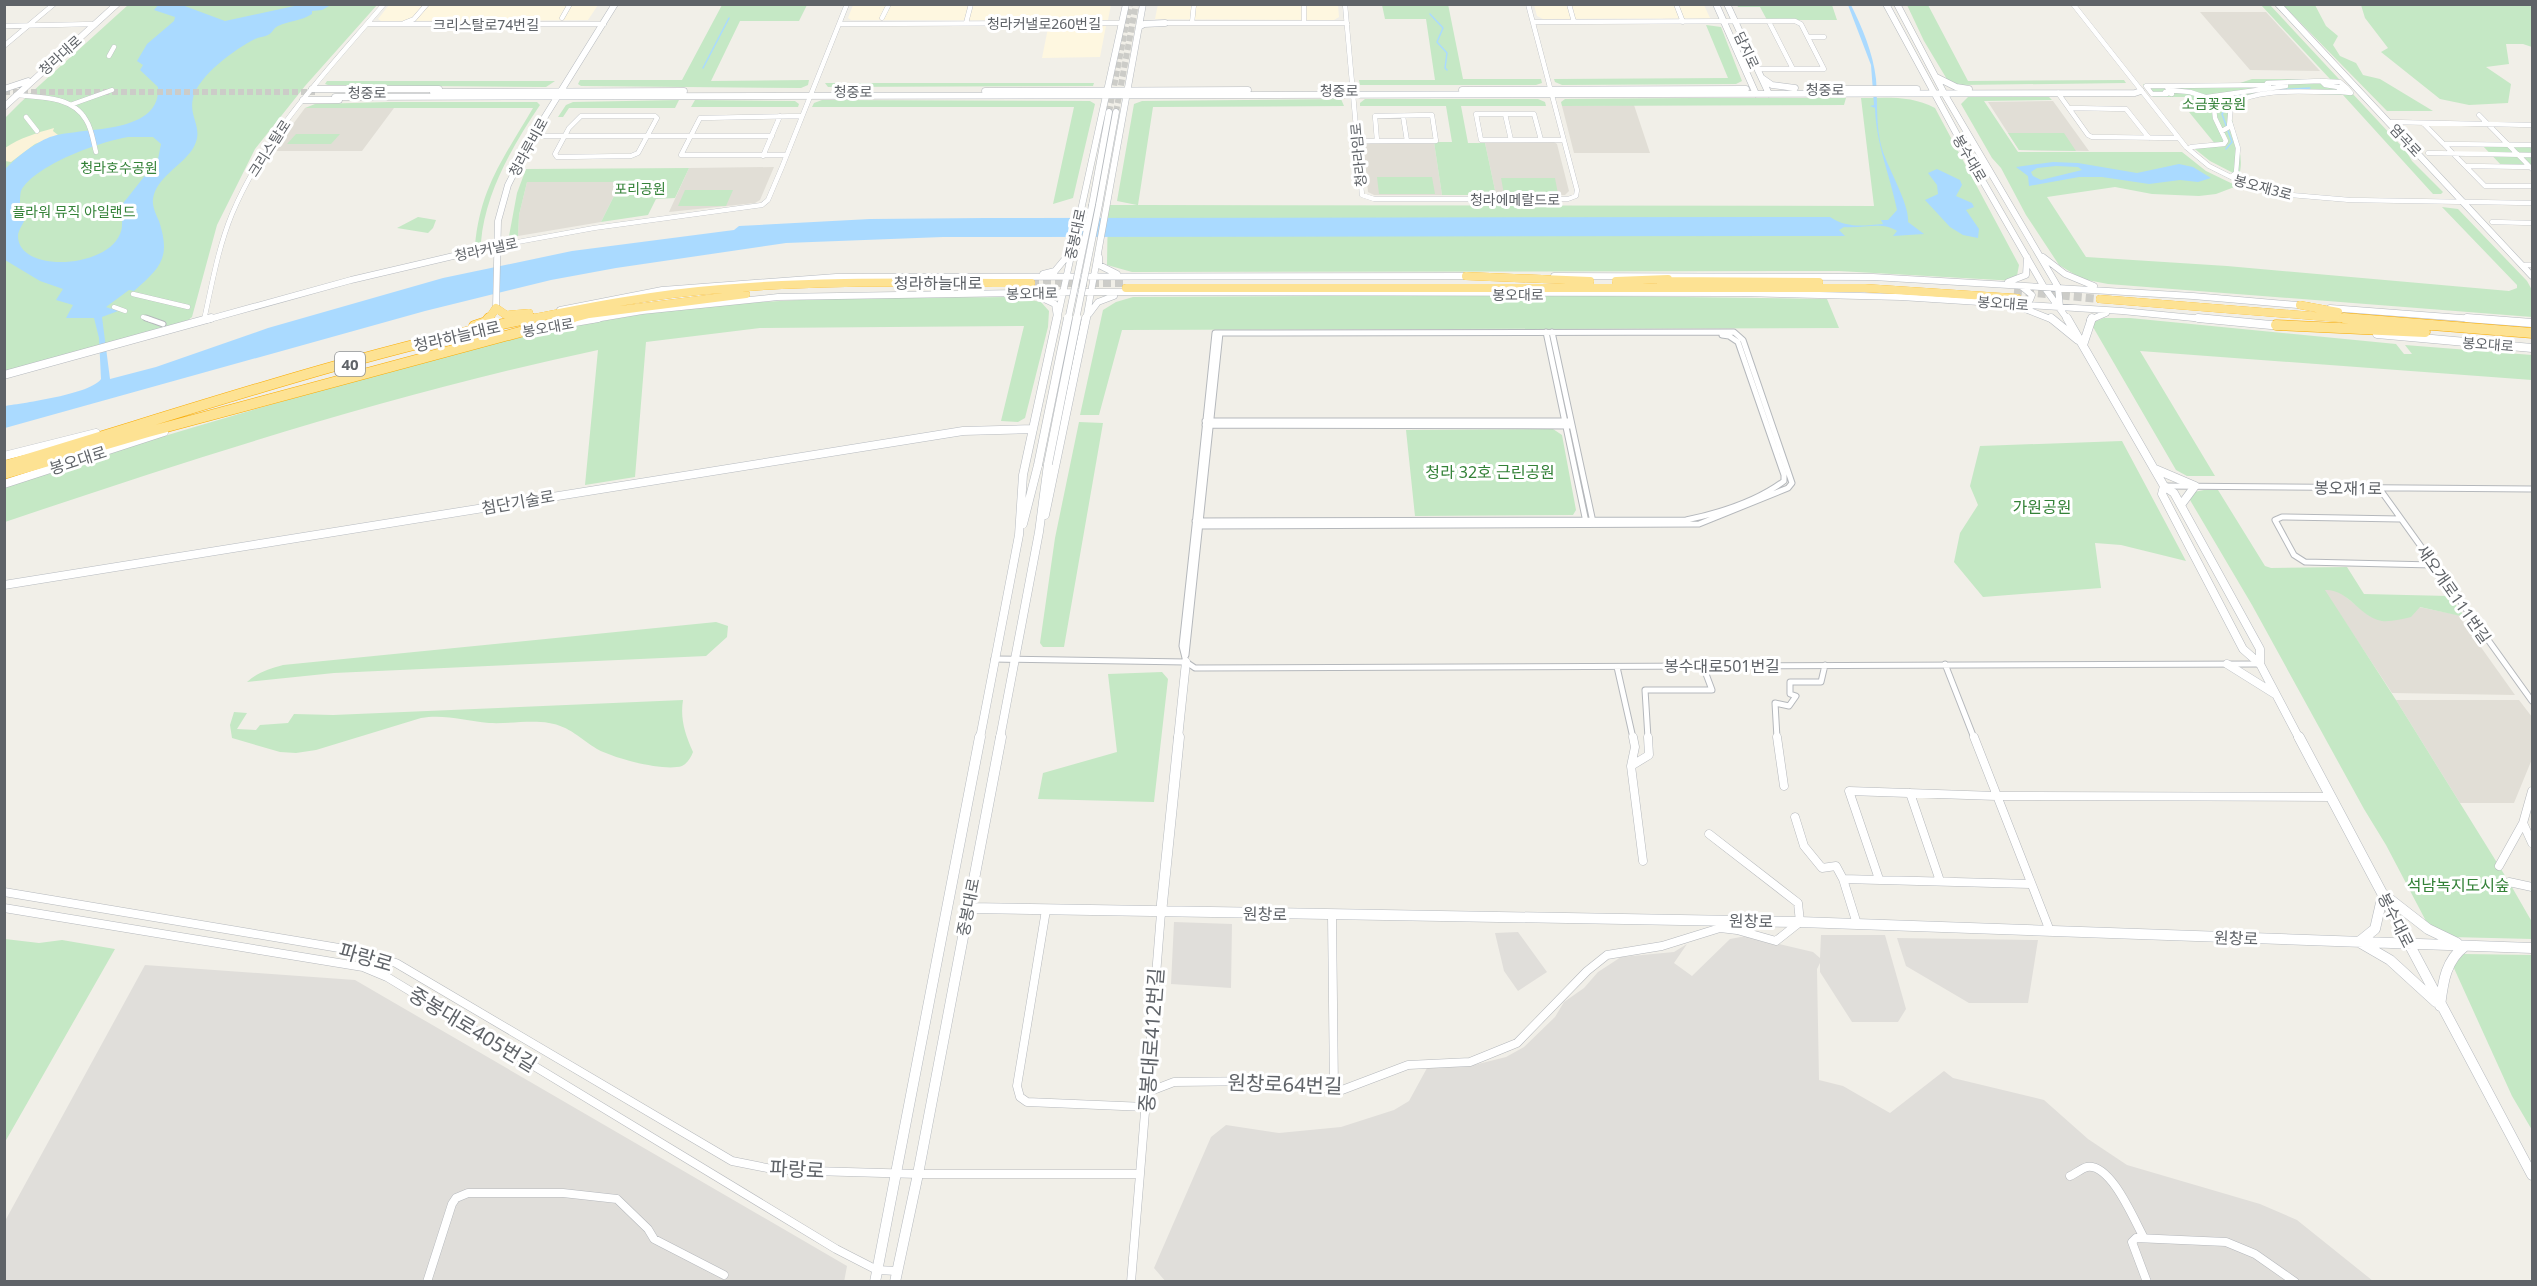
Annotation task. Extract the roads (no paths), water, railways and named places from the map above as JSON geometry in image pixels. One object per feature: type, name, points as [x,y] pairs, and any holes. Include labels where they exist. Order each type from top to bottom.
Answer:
[{"type":"highway","points":[[1466,276],[1590,285]]},
{"type":"highway","points":[[1617,285],[1734,276]]},
{"type":"highway","name":"청라하늘대로","points":[[4,466],[438,339],[573,310],[696,292],[822,284],[1029,285]]},
{"type":"highway","name":"청라하늘대로","points":[[4,474],[148,432],[255,405],[504,335],[589,315],[771,292],[1029,285]]},
{"type":"highway","name":"봉오대로","points":[[1128,285],[1617,285],[1865,288],[2016,294]]},
{"type":"highway","points":[[1453,294],[1590,285]]},
{"type":"highway","points":[[1617,285],[1742,293]]},
{"type":"highway","points":[[608,299],[696,292]]},
{"type":"highway","name":"봉오대로","points":[[2100,301],[2463,328],[2532,336],[2480,336],[2100,301]]},
{"type":"highway","points":[[2300,305],[2353,315],[2463,328]]},
{"type":"highway","points":[[438,339],[486,322],[496,308],[503,314],[511,315],[556,311]]},
{"type":"highway","points":[[2276,325],[2480,336]]},
{"type":"main road","name":"청라대로","points":[[4,106],[117,4]]},
{"type":"main road","name":"청라루비로","points":[[496,308],[496,246],[498,221],[504,196],[515,168],[533,136],[615,4]]},
{"type":"main road","name":"중봉대로","points":[[1071,251],[1126,4]]},
{"type":"main road","name":"중봉대로","points":[[1039,532],[1049,501],[1100,250],[1128,89],[1125,72],[1139,27],[1143,4]]},
{"type":"main road","points":[[1716,4],[1755,92]]},
{"type":"main road","name":"담지로","points":[[1726,4],[1767,92]]},
{"type":"main road","name":"봉수대로","points":[[1886,4],[1933,92],[2044,287],[2060,307]]},
{"type":"main road","name":"봉수대로","points":[[1897,4],[1943,92]]},
{"type":"main road","name":"염곡로","points":[[2278,4],[2528,267],[2532,276]]},
{"type":"main road","points":[[1141,14],[1145,20],[1165,22]]},
{"type":"main road","points":[[1139,27],[1143,24],[1165,22]]},
{"type":"main road","points":[[1114,62],[1125,72]]},
{"type":"main road","points":[[1758,72],[1773,85],[1795,88]]},
{"type":"main road","points":[[1729,88],[1743,85],[1748,74]]},
{"type":"main road","points":[[4,90],[36,77]]},
{"type":"main road","points":[[1936,77],[1952,86],[1971,91],[2135,93],[2143,88]]},
{"type":"main road","name":"청중로","points":[[1551,92],[1729,88],[1755,92]]},
{"type":"main road","name":"청중로","points":[[1352,93],[1107,89],[811,94],[556,99],[337,95],[524,90],[561,91],[811,94],[1105,97],[1352,93],[1767,92],[1795,88],[1861,92]]},
{"type":"main road","points":[[1767,92],[1943,92],[2143,88]]},
{"type":"main road","points":[[312,89],[524,90]]},
{"type":"main road","points":[[323,100],[332,89]]},
{"type":"main road","points":[[4,90],[16,95]]},
{"type":"main road","points":[[1957,115],[1956,100],[1971,91]]},
{"type":"main road","points":[[1893,92],[1928,100],[1944,111]]},
{"type":"main road","points":[[1904,95],[1933,92]]},
{"type":"main road","points":[[4,98],[16,95]]},
{"type":"main road","points":[[303,100],[491,98]]},
{"type":"main road","points":[[1101,111],[1113,107],[1124,111]]},
{"type":"main road","name":"중봉대로","points":[[896,1276],[918,1174],[1039,532],[1048,464],[1113,112]]},
{"type":"main road","name":"중봉대로","points":[[1018,535],[1028,508],[1095,205]]},
{"type":"main road","name":"청라커낼로","points":[[4,375],[351,280],[496,246]]},
{"type":"main road","points":[[1085,325],[1098,302],[1128,285],[1103,269],[1098,261],[1100,250]]},
{"type":"main road","points":[[1058,323],[1055,304],[1029,285],[1055,271],[1071,251]]},
{"type":"main road","points":[[1988,284],[2023,278],[2028,267],[2026,254]]},
{"type":"main road","points":[[2039,254],[2076,280],[2127,292]]},
{"type":"main road","name":"봉오대로","points":[[514,322],[608,299],[718,285],[790,279],[1029,285],[1064,292],[1091,292],[1128,285],[1466,276],[1874,277],[1988,284],[2060,307],[2532,348]]},
{"type":"main road","name":"중봉대로","points":[[875,1281],[1018,535],[1023,475],[1066,278]]},
{"type":"main road","name":"봉오대로","points":[[1029,285],[1066,278],[1093,278],[1128,285],[1453,294],[1742,293],[1993,302],[2044,287],[2532,323]]},
{"type":"main road","points":[[1993,302],[2040,312],[2054,320],[2083,345],[2090,319],[2101,314],[2122,311]]},
{"type":"main road","name":"봉오대로","points":[[4,484],[255,405]]},
{"type":"main road","name":"봉오대로","points":[[4,456],[187,411]]},
{"type":"main road","name":"첨단기술로","points":[[4,585],[963,431],[1033,429]]},
{"type":"main road","points":[[2155,469],[2195,486],[2181,505]]},
{"type":"main road","name":"봉수대로","points":[[2260,664],[2260,649],[2174,493],[2164,486],[2162,494],[2243,649],[2260,664],[2440,1006],[2532,1175]]},
{"type":"main road","name":"중봉대로412번길","points":[[1161,913],[1186,662]]},
{"type":"main road","points":[[2227,664],[2275,694]]},
{"type":"main road","points":[[2440,1006],[2390,960],[2359,942],[2375,929],[2383,894],[2428,929],[2465,946]]},
{"type":"main road","name":"원창로","points":[[968,908],[1800,922],[2532,948]]},
{"type":"main road","points":[[2440,1006],[2449,961],[2454,953],[2465,946]]},
{"type":"street","points":[[4,46],[54,4]]},
{"type":"street","name":"크리스탈로","points":[[204,320],[219,252],[232,212],[268,144],[384,4]]},
{"type":"street","name":"크리스탈로74번길","points":[[414,19],[427,4]]},
{"type":"street","name":"크리스탈로74번길","points":[[562,18],[570,4]]},
{"type":"street","name":"청라커낼로","points":[[496,246],[594,228],[762,205],[768,200],[847,4]]},
{"type":"street","points":[[871,24],[882,18],[889,4]]},
{"type":"street","name":"청라커낼로260번길","points":[[966,23],[971,4]]},
{"type":"street","points":[[1192,23],[1194,4]]},
{"type":"street","points":[[1304,4],[1305,23]]},
{"type":"street","name":"청라라임로","points":[[1345,4],[1360,192],[1365,197]]},
{"type":"street","name":"청라에메랄드로","points":[[1365,197],[1374,199],[1572,198],[1576,196],[1528,4]]},
{"type":"street","points":[[1569,4],[1574,22]]},
{"type":"street","points":[[1676,4],[1683,22]]},
{"type":"street","name":"봉오재3로","points":[[2073,4],[2143,88],[2178,138],[2197,157],[2220,173],[2277,193],[2325,199],[2532,203]]},
{"type":"street","points":[[550,24],[562,18],[566,24]]},
{"type":"street","points":[[882,18],[889,23]]},
{"type":"street","points":[[401,24],[414,19],[419,24]]},
{"type":"street","points":[[1769,21],[1793,69]]},
{"type":"street","points":[[1533,22],[1795,21],[1801,24],[1824,69],[1758,72]]},
{"type":"street","name":"청라커낼로260번길","points":[[839,24],[1122,22]]},
{"type":"street","points":[[1165,22],[1347,23]]},
{"type":"street","points":[[4,26],[94,24]]},
{"type":"street","name":"크리스탈로74번길","points":[[368,24],[603,24]]},
{"type":"street","points":[[1808,37],[1824,37]]},
{"type":"street","points":[[109,56],[114,47]]},
{"type":"street","points":[[2321,81],[2339,90]]},
{"type":"street","points":[[2222,131],[2229,128],[2228,111],[2232,104],[2243,98],[2347,88],[2340,82],[2267,83],[2279,93]]},
{"type":"street","points":[[2143,88],[2309,84]]},
{"type":"street","points":[[2210,86],[2232,104]]},
{"type":"street","points":[[2206,97],[2222,98],[2271,86]]},
{"type":"street","points":[[2143,88],[2151,94],[2167,94],[2165,92],[2172,94],[2167,88]]},
{"type":"street","points":[[2167,88],[2206,97],[2214,100],[2212,101],[2217,106],[2223,105],[2222,98]]},
{"type":"street","points":[[70,105],[112,90]]},
{"type":"street","name":"봉수대로","points":[[1943,92],[2039,254],[2058,288],[2060,307],[2164,486]]},
{"type":"street","points":[[2058,93],[2088,135],[2178,138]]},
{"type":"street","points":[[16,95],[70,105],[84,116],[96,152]]},
{"type":"street","points":[[2191,147],[2224,144],[2226,141],[2215,118],[2214,108],[2205,103],[2206,97]]},
{"type":"street","points":[[2069,108],[2126,109],[2149,138]]},
{"type":"street","points":[[1541,140],[1534,114],[1476,114],[1481,140],[1541,140],[1563,140]]},
{"type":"street","points":[[1505,114],[1511,140]]},
{"type":"street","points":[[1356,141],[1377,141],[1436,141],[1432,115],[1375,116],[1377,141]]},
{"type":"street","points":[[655,116],[657,118],[638,153],[631,156],[557,157],[555,154],[566,136],[576,119],[581,117],[655,116]]},
{"type":"street","points":[[764,156],[780,116]]},
{"type":"street","points":[[786,156],[681,155],[700,117],[802,116]]},
{"type":"street","points":[[1403,116],[1407,141]]},
{"type":"street","points":[[2480,116],[2532,168]]},
{"type":"street","points":[[26,117],[37,131]]},
{"type":"street","points":[[2229,119],[2238,148],[2236,173],[2233,175]]},
{"type":"street","points":[[2390,122],[2532,125]]},
{"type":"street","points":[[2423,123],[2485,186],[2532,186]]},
{"type":"street","points":[[533,136],[772,136]]},
{"type":"street","points":[[2444,144],[2532,145]]},
{"type":"street","points":[[2428,153],[2532,155]]},
{"type":"street","points":[[2466,166],[2532,168]]},
{"type":"street","points":[[2492,222],[2532,223]]},
{"type":"street","name":"중봉대로","points":[[1066,278],[1071,251]]},
{"type":"street","points":[[133,294],[188,307]]},
{"type":"street","points":[[114,307],[125,311]]},
{"type":"street","points":[[143,317],[163,324]]},
{"type":"street","points":[[1186,662],[1182,645],[1218,336],[1724,331],[1739,335],[1743,339],[1792,483],[1788,488],[1699,524],[1197,523]]},
{"type":"street","points":[[1549,334],[1586,523]]},
{"type":"street","points":[[1549,334],[1572,423],[1593,523]]},
{"type":"street","points":[[2434,339],[2532,343]]},
{"type":"street","points":[[1208,423],[1572,423]]},
{"type":"street","name":"봉오재1로","points":[[2164,486],[2532,489]]},
{"type":"street","name":"새오개로111번길","points":[[2379,488],[2520,687],[2531,698]]},
{"type":"street","points":[[2400,519],[2282,517],[2275,520],[2294,555],[2305,562],[2433,565]]},
{"type":"street","name":"봉수대로501번길","points":[[994,660],[1186,662],[1195,668],[2260,664]]},
{"type":"street","points":[[1945,664],[2050,931]]},
{"type":"street","points":[[1784,786],[1774,703],[1789,706],[1796,696],[1790,694],[1790,682],[1821,682],[1825,665]]},
{"type":"street","points":[[1631,766],[1649,755],[1645,690],[1712,690],[1703,666]]},
{"type":"street","points":[[1617,667],[1635,747],[1631,766],[1644,861]]},
{"type":"street","points":[[1879,879],[1849,791],[1996,796],[2331,797]]},
{"type":"street","points":[[2499,866],[2523,823],[2532,791]]},
{"type":"street","points":[[1910,793],[1940,881]]},
{"type":"street","points":[[1795,817],[1804,846],[1822,868],[1836,866],[1843,879],[1857,924]]},
{"type":"street","points":[[2523,823],[2531,840]]},
{"type":"street","points":[[1708,834],[1798,903],[1800,922]]},
{"type":"street","points":[[1843,879],[2030,884]]},
{"type":"street","points":[[2509,882],[2532,887]]},
{"type":"street","name":"파랑로","points":[[4,892],[351,950],[396,963],[732,1161],[777,1170],[895,1174]]},
{"type":"street","name":"중봉대로405번길","points":[[4,908],[323,959],[363,967],[387,976],[836,1249],[877,1270],[896,1276]]},
{"type":"street","points":[[1046,910],[1017,1086],[1020,1097],[1028,1102],[1146,1107]]},
{"type":"street","name":"중봉대로412번길","points":[[1131,1281],[1161,913]]},
{"type":"street","points":[[1332,915],[1334,1090]]},
{"type":"street","name":"원창로64번길","points":[[1148,1092],[1174,1082],[1264,1081],[1334,1090],[1358,1085],[1408,1065],[1470,1062],[1517,1043],[1587,971],[1607,955],[1662,946],[1720,928],[1737,930],[1776,941],[1800,922]]},
{"type":"street","points":[[2070,1176],[2087,1167],[2101,1170],[2112,1180],[2144,1238]]},
{"type":"street","points":[[895,1174],[1140,1174]]},
{"type":"street","points":[[427,1281],[452,1204],[456,1198],[468,1193],[563,1193],[618,1199],[648,1229],[654,1239],[724,1275]]},
{"type":"street","points":[[2147,1281],[2132,1242],[2136,1238],[2226,1242],[2255,1254],[2295,1281]]},
{"type":"water","points":[[159,4],[182,5],[225,21],[299,5],[331,5],[322,10],[312,11],[312,14],[304,18],[278,26],[270,34],[247,44],[218,64],[196,90],[192,105],[197,129],[196,142],[187,156],[159,185],[153,199],[164,244],[161,261],[151,275],[134,291],[129,290],[106,307],[118,311],[102,317],[110,379],[156,367],[268,328],[443,278],[572,251],[734,230],[739,226],[870,219],[985,218],[1830,217],[1849,225],[1883,224],[1881,220],[1888,220],[1897,210],[1881,147],[1876,121],[1875,108],[1870,106],[1874,105],[1871,65],[1848,5],[1851,5],[1859,22],[1872,60],[1876,79],[1878,129],[1882,148],[1903,199],[1908,222],[1924,234],[1893,236],[1897,231],[1878,226],[1844,227],[1839,230],[1845,236],[943,237],[786,243],[551,280],[425,311],[5,428],[5,406],[71,393],[95,384],[101,379],[99,338],[94,318],[66,318],[73,305],[56,300],[63,289],[40,281],[5,260],[5,169],[26,151],[50,137],[117,126],[147,114],[155,103],[158,87],[140,70],[143,65],[137,61],[147,44],[174,21],[175,17],[154,10]],"holes":[[[128,137],[153,137],[161,144],[158,159],[121,206],[121,231],[112,246],[82,260],[64,262],[47,261],[32,256],[22,248],[18,234],[27,215],[20,204],[20,196],[28,181],[54,164],[102,143]]]},
{"type":"water","points":[[2053,162],[2078,163],[2137,173],[2179,164],[2193,167],[2211,178],[2198,182],[2180,180],[2149,184],[2102,177],[2079,177],[2029,186],[2028,176],[2016,167]],"holes":[[[2078,167],[2082,170],[2041,180],[2033,176],[2031,172],[2037,168]]]},
{"type":"water","points":[[1937,169],[1960,180],[1962,185],[1956,196],[1972,203],[1974,207],[1966,210],[1979,229],[1978,238],[1963,235],[1950,227],[1925,200],[1938,194],[1937,185],[1928,173]]},
{"type":"waterway","points":[[1430,14],[1443,28],[1437,42],[1447,53],[1445,68],[1447,70]]},
{"type":"waterway","points":[[703,68],[729,18]]},
{"type":"waterway","points":[[2276,90],[2310,88]]},
{"type":"waterway","points":[[2226,149],[2232,142],[2222,114],[2238,95],[2244,94]]},
{"type":"waterway","points":[[2213,104],[2223,111]]},
{"type":"tunnel","points":[[1109,112],[1130,4]]},
{"type":"tunnel","points":[[1116,112],[1136,4]]},
{"type":"tunnel","points":[[4,92],[315,92]]},
{"type":"tunnel","points":[[1031,283],[1127,283]]},
{"type":"tunnel","points":[[2014,291],[2100,299]]},
{"type":"park label","name":"소금꽃공원","points":[[2214,103]]},
{"type":"park label","name":"청라호수공원","points":[[119,167]]},
{"type":"park label","name":"포리공원","points":[[640,188]]},
{"type":"park label","name":"플라워 뮤직 아일랜드","points":[[74,211]]},
{"type":"park label","name":"청라 32호 근린공원","points":[[1490,472]]},
{"type":"park label","name":"가원공원","points":[[2042,507]]},
{"type":"park label","name":"석남녹지도시숲","points":[[2458,885]]}]
